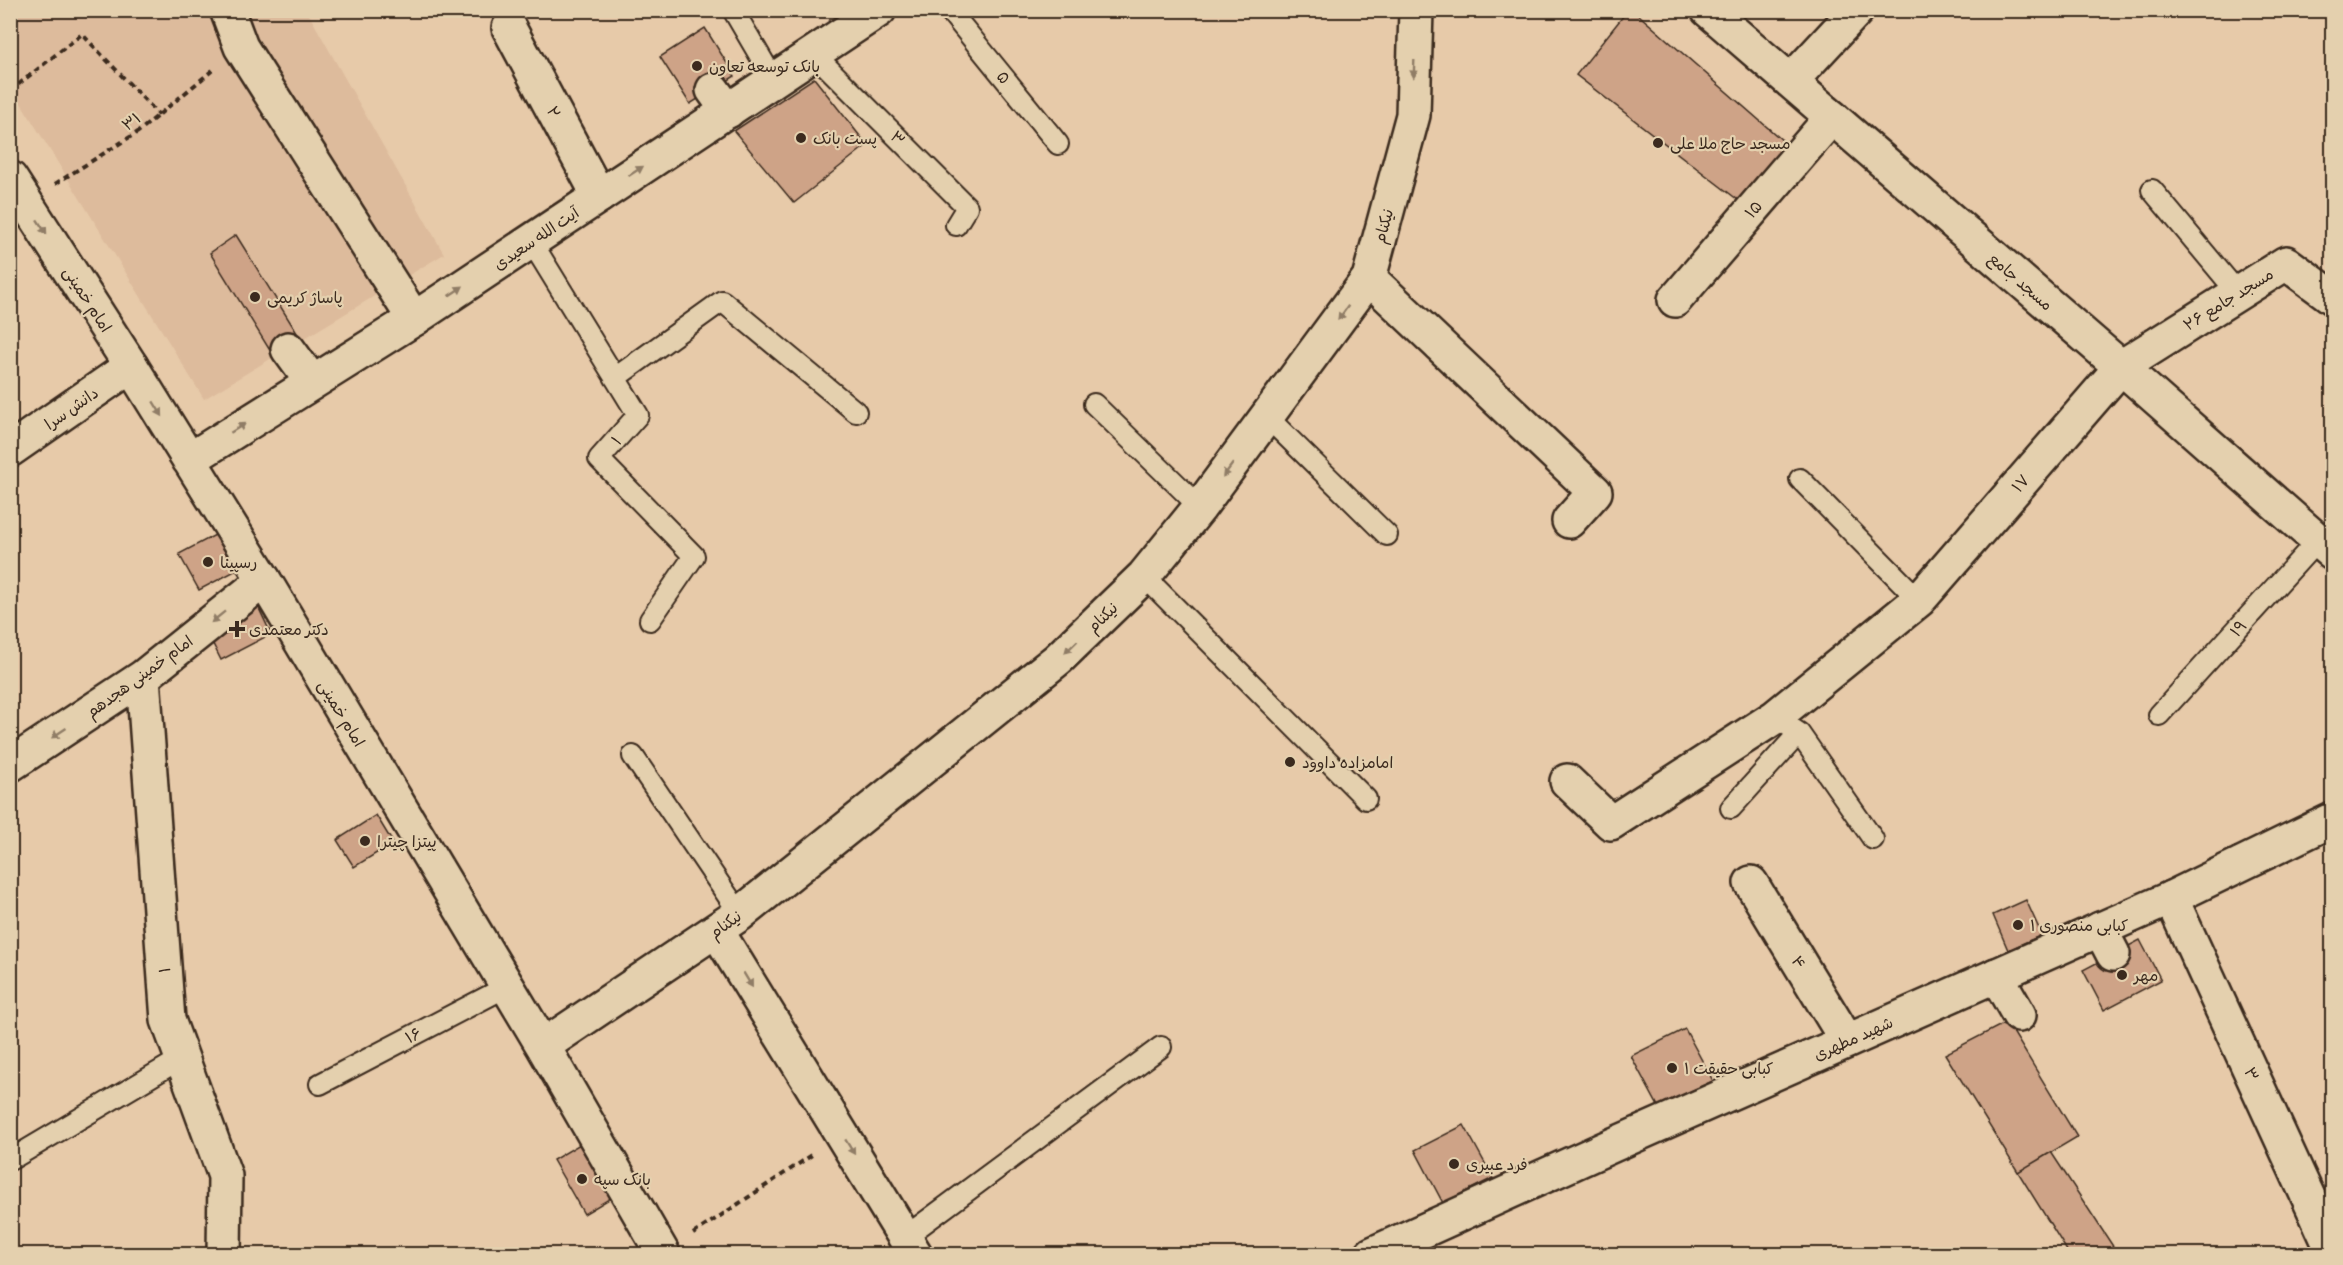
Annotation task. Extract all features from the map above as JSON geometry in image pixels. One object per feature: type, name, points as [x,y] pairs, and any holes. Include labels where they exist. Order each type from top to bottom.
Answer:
[{"type":"street","points":[[227,10],[241,47],[414,319]]},
{"type":"street","name":"آیت الله سعیدی","points":[[189,459],[414,319],[599,196],[720,101],[770,91],[814,54],[879,10]]},
{"type":"street","name":"نیکنام","points":[[543,1046],[728,922],[1058,659],[1144,576],[1200,507],[1369,278],[1413,115],[1416,10]]},
{"type":"street","name":"مسجد جامع","points":[[1708,10],[2121,367],[2325,547]]},
{"type":"street","points":[[1791,81],[1857,10]]},
{"type":"street","name":"۲","points":[[509,28],[599,196]]},
{"type":"street","name":"۱۵","points":[[1675,300],[1832,117]]},
{"type":"street","name":"امام خمینی","points":[[18,190],[264,580],[543,1046],[663,1254]]},
{"type":"street","name":"۲۶ مسجد جامع","points":[[2121,367],[2286,263],[2332,297]]},
{"type":"street","points":[[1369,278],[1595,492],[1569,521]]},
{"type":"street","points":[[288,349],[312,382]]},
{"type":"street","name":"دانش سرا","points":[[10,450],[131,366]]},
{"type":"street","name":"۱۷","points":[[1567,781],[1611,823],[1787,725],[1919,600],[2121,367]]},
{"type":"street","name":"امام خمینی هجدهم","points":[[10,765],[143,677],[264,580]]},
{"type":"street","name":"۱","points":[[143,677],[168,1020],[225,1176],[224,1254]]},
{"type":"street","name":"شهید مطهری","points":[[1372,1254],[1996,975],[2106,941],[2171,898],[2332,820]]},
{"type":"street","name":"۴","points":[[1750,883],[1847,1041]]},
{"type":"street","name":"۳","points":[[2171,898],[2332,1247]]},
{"type":"street","points":[[728,922],[842,1134],[910,1246]]},
{"type":"street","points":[[1996,975],[2019,1016]]},
{"type":"lane","points":[[733,10],[770,91]]},
{"type":"lane","name":"۵","points":[[949,10],[1058,144]]},
{"type":"lane","name":"۳","points":[[814,54],[967,207],[956,225]]},
{"type":"lane","points":[[2152,190],[2238,293]]},
{"type":"lane","name":"۱","points":[[531,241],[638,415],[599,459],[694,556],[650,620]]},
{"type":"lane","points":[[615,378],[722,301],[856,412]]},
{"type":"lane","points":[[1094,404],[1200,507]]},
{"type":"lane","points":[[1267,417],[1387,535]]},
{"type":"lane","points":[[1800,479],[1919,600]]},
{"type":"lane","name":"۱۹","points":[[2159,716],[2325,547]]},
{"type":"lane","points":[[1144,576],[1366,799]]},
{"type":"lane","points":[[1731,808],[1787,725],[1873,839]]},
{"type":"lane","points":[[633,756],[728,922]]},
{"type":"lane","name":"۱۶","points":[[320,1084],[506,987]]},
{"type":"lane","points":[[910,1246],[1161,1047]]},
{"type":"lane","points":[[10,1160],[182,1058]]},
{"type":"path","points":[[10,91],[82,34],[159,115]]},
{"type":"path","name":"۳۱","points":[[18,190],[138,132],[241,47]]},
{"type":"path","points":[[663,1254],[842,1134]]},
{"type":"shaded area","points":[[11,11],[307,11],[444,254],[204,399],[11,87]]},
{"type":"building","points":[[1628,10],[1633,10],[1790,147],[1742,203],[1576,75]]},
{"type":"building","name":"بانک توسعه تعاون","points":[[705,28],[735,76],[690,104],[660,57]]},
{"type":"building","name":"پست بانک","points":[[814,78],[867,145],[794,203],[734,131]]},
{"type":"building","name":"پاساژ کریمی","points":[[236,235],[302,341],[274,357],[210,253]]},
{"type":"building","name":"رسپینا","points":[[217,534],[237,570],[199,590],[179,554]]},
{"type":"building","name":"دکتر معتمدی","points":[[254,598],[271,634],[221,660],[203,624]]},
{"type":"building","name":"پیتزا چیترا","points":[[376,815],[393,843],[354,867],[337,840]]},
{"type":"building","name":"کبابی منصوری ۱","points":[[2026,900],[2042,935],[2008,950],[1993,915]]},
{"type":"building","name":"مهر","points":[[2140,940],[2161,980],[2104,1010],[2083,970]]},
{"type":"building","points":[[2007,1022],[2077,1137],[2018,1172],[1945,1054]]},
{"type":"building","name":"کبابی حقیقت ۱","points":[[1685,1029],[1713,1081],[1658,1106],[1631,1056]]},
{"type":"building","name":"فرد عبیری","points":[[1464,1125],[1493,1178],[1443,1203],[1415,1150]]},
{"type":"building","name":"بانک سپه","points":[[580,1144],[611,1198],[584,1214],[553,1160]]},
{"type":"building","points":[[2051,1152],[2118,1254],[2069,1254],[2018,1172]]},
{"type":"place","name":"بانک توسعه تعاون","points":[[697,66]]},
{"type":"place","name":"پست بانک","points":[[801,138]]},
{"type":"place","name":"مسجد حاج ملا علی","points":[[1658,143]]},
{"type":"place","name":"پاساژ کریمی","points":[[255,297]]},
{"type":"place","name":"رسپینا","points":[[208,562]]},
{"type":"place","name":"دکتر معتمدی","points":[[237,629]]},
{"type":"place","name":"امامزاده داوود","points":[[1290,762]]},
{"type":"place","name":"پیتزا چیترا","points":[[365,841]]},
{"type":"place","name":"کبابی منصوری ۱","points":[[2018,925]]},
{"type":"place","name":"مهر","points":[[2122,975]]},
{"type":"place","name":"کبابی حقیقت ۱","points":[[1672,1068]]},
{"type":"place","name":"فرد عبیری","points":[[1454,1164]]},
{"type":"place","name":"بانک سپه","points":[[582,1179]]}]
